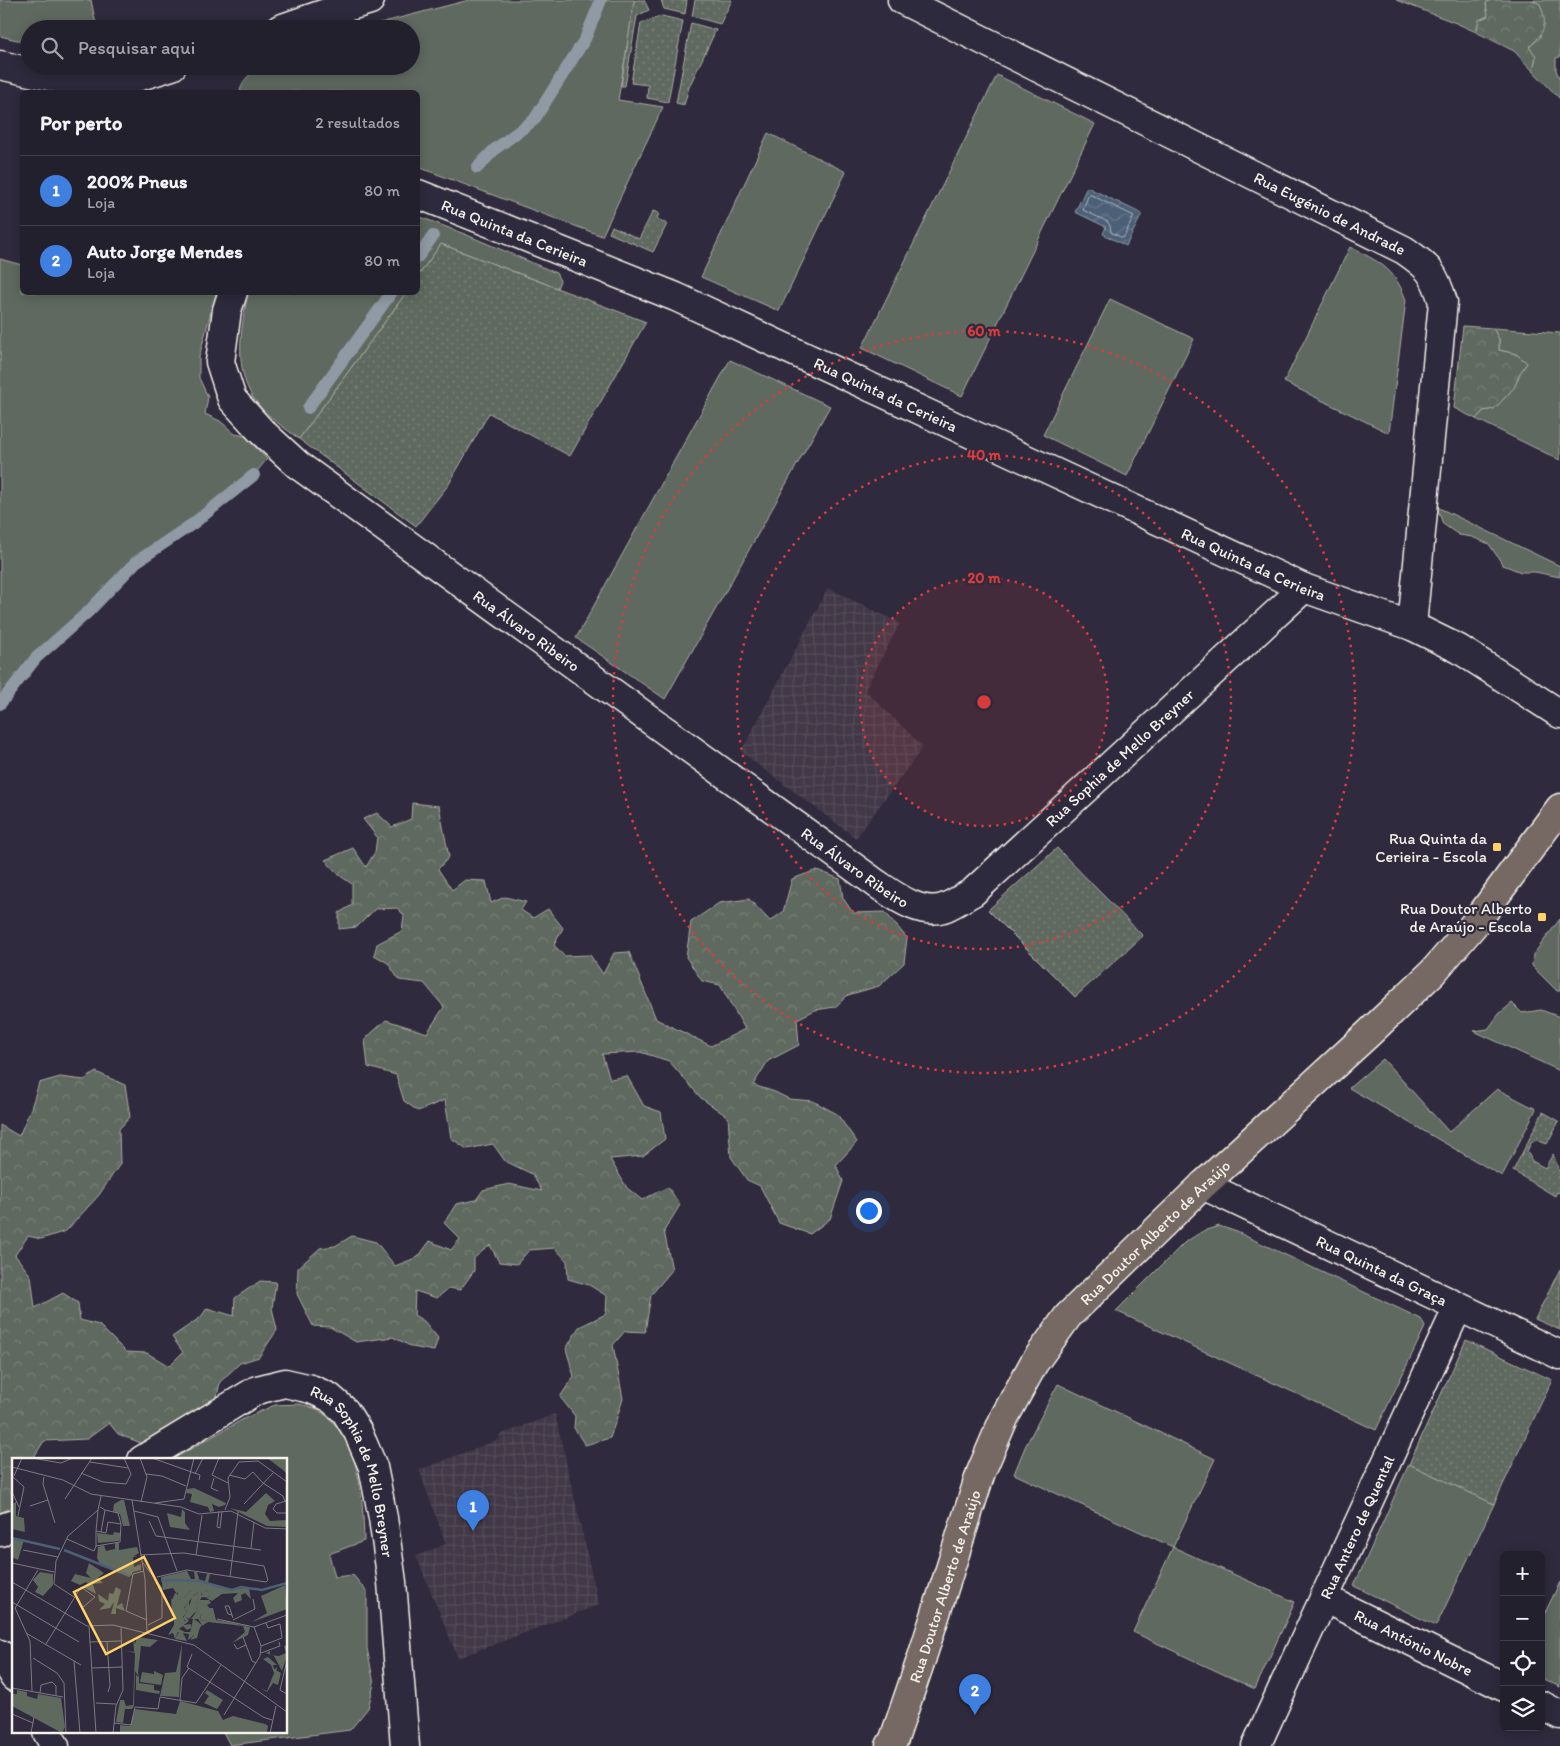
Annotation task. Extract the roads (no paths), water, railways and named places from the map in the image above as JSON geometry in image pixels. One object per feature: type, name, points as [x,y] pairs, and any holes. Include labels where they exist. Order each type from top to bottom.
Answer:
[{"type":"main road","name":"Rua Doutor Alberto de Araújo","points":[[890,1746],[922,1657],[981,1472],[1005,1416],[1034,1363],[1068,1316],[1203,1185],[1433,972],[1476,922],[1560,808]]},
{"type":"street","points":[[306,20],[370,0]]},
{"type":"street","name":"Rua Eugénio de Andrade","points":[[902,0],[1404,250],[1424,263],[1437,282],[1443,302],[1412,626]]},
{"type":"street","points":[[0,65],[20,70]]},
{"type":"street","points":[[44,75],[110,90],[149,75]]},
{"type":"street","name":"Rua Quinta da Cerieira","points":[[420,195],[676,297],[1304,588],[1412,626],[1458,649],[1560,714]]},
{"type":"street","name":"Rua Álvaro Ribeiro","points":[[232,295],[227,310],[220,362],[232,399],[261,431],[298,464],[883,888],[902,901],[924,908]]},
{"type":"street","name":"Rua Sophia de Mello Breyner","points":[[924,908],[944,908],[974,892],[1304,588]]},
{"type":"street","name":"Rua Quinta da Graça","points":[[1203,1185],[1560,1355]]},
{"type":"street","name":"Rua Antero de Quental","points":[[1256,1746],[1458,1307]]},
{"type":"street","name":"Rua Sophia de Mello Breyner","points":[[145,1458],[257,1390],[285,1383],[311,1389],[329,1397],[346,1411],[358,1432],[373,1467],[383,1518],[392,1582],[405,1746]]},
{"type":"street","points":[[0,1532],[5,1527],[12,1525]]},
{"type":"street","name":"Rua António Nobre","points":[[1324,1598],[1502,1686]]},
{"type":"street","points":[[0,1654],[12,1674]]},
{"type":"street","points":[[1545,1707],[1560,1715]]},
{"type":"street","points":[[48,1734],[55,1746]]},
{"type":"water","points":[[1087,187],[1142,214],[1126,246],[1103,234],[1106,227],[1075,212]]},
{"type":"waterway","points":[[477,168],[495,149],[534,120],[585,39],[601,0]]},
{"type":"waterway","points":[[420,254],[433,236]]},
{"type":"waterway","points":[[308,408],[390,295]]},
{"type":"waterway","points":[[0,704],[36,658],[88,612],[136,562],[194,523],[254,475]]},
{"type":"place","name":"Rua Quinta da Cerieira - Escola","points":[[1497,847]]},
{"type":"place","name":"Rua Doutor Alberto de Araújo - Escola","points":[[1542,917]]},
{"type":"place","name":"200% Pneus","points":[[473,1531]]},
{"type":"place","name":"Auto Jorge Mendes","points":[[975,1715]]}]
